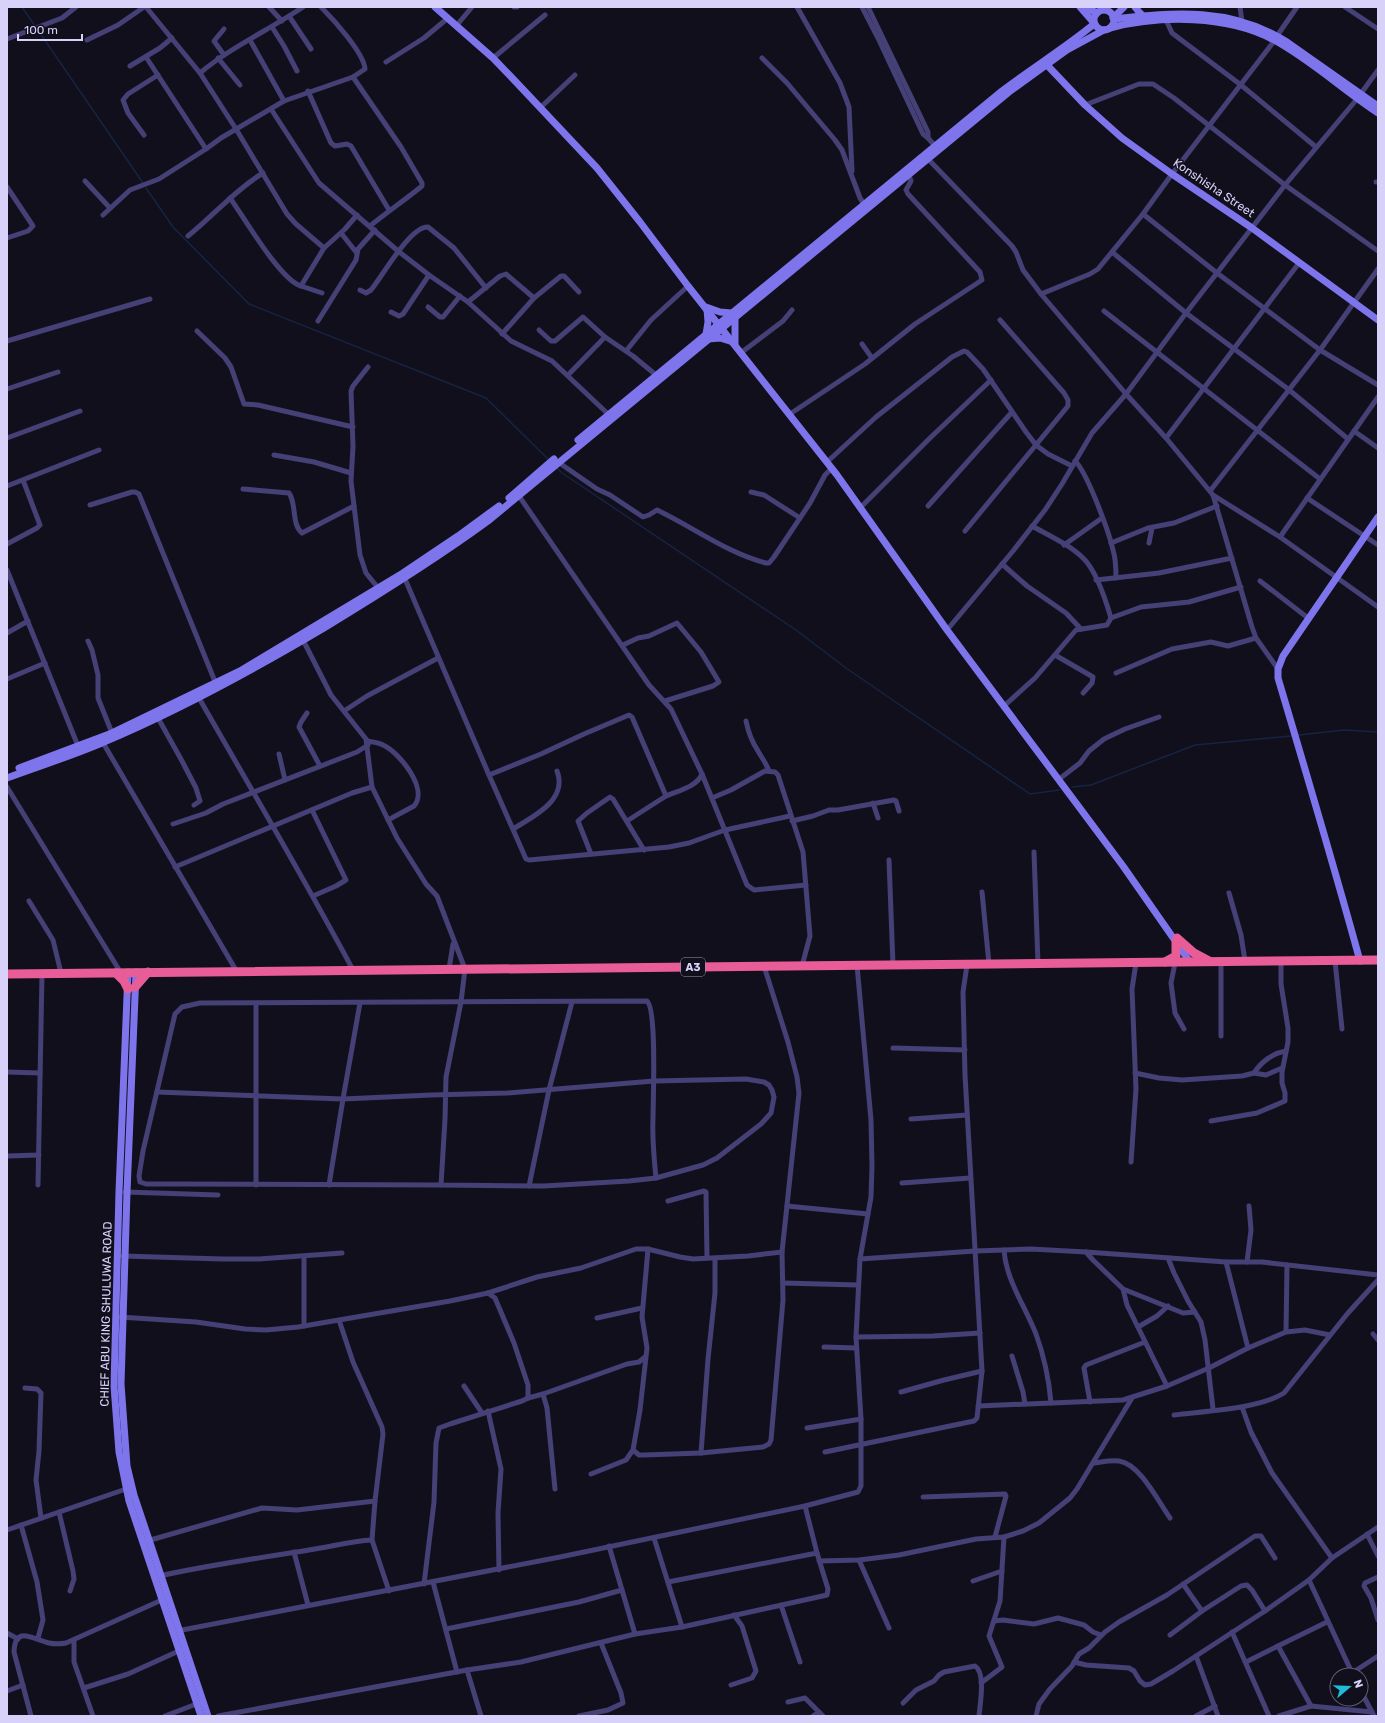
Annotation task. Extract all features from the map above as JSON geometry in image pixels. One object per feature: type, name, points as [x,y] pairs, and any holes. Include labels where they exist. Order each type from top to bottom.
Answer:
[{"type":"highway","points":[[1176,940],[1194,953],[1216,962]]},
{"type":"highway","points":[[1162,963],[1176,956],[1176,940]]},
{"type":"highway","name":"A3","points":[[7,974],[1378,960]]},
{"type":"highway","points":[[126,972],[124,981],[131,988],[148,972]]},
{"type":"street","points":[[7,40],[62,18],[76,7]]},
{"type":"street","points":[[86,40],[118,25],[145,7],[200,73],[236,129],[287,214],[296,224],[316,239],[324,248]]},
{"type":"street","points":[[270,7],[282,21]]},
{"type":"street","points":[[200,73],[218,58],[282,21],[302,7]]},
{"type":"street","points":[[103,215],[130,190],[159,179],[221,138],[284,101],[308,91],[352,77],[364,69],[364,64],[338,23],[321,7]]},
{"type":"street","points":[[435,7],[493,58],[614,188],[688,286],[742,352],[830,465],[946,630],[1118,860],[1156,915],[1193,962]]},
{"type":"street","points":[[457,25],[472,7]]},
{"type":"street","points":[[797,7],[840,83],[849,107],[852,174]]},
{"type":"street","points":[[862,7],[923,134],[938,149]]},
{"type":"street","points":[[868,7],[928,132],[928,138]]},
{"type":"street","points":[[1080,7],[1098,29],[1107,29],[1134,23],[1189,19],[1215,22],[1276,38]]},
{"type":"street","points":[[1085,7],[1097,13]]},
{"type":"street","points":[[865,207],[929,160],[938,149],[1020,77],[1076,39],[1094,23],[1094,18],[1097,13],[1102,10],[1108,11],[1116,7]]},
{"type":"street","points":[[7,773],[78,746],[102,740],[112,733],[217,686],[303,640],[405,579],[459,542],[519,496],[720,325],[865,207],[1047,64],[1078,44],[1107,29],[1113,18],[1124,7]]},
{"type":"street","points":[[1135,7],[1143,16]]},
{"type":"street","points":[[1240,7],[1242,22]]},
{"type":"street","points":[[1041,294],[1094,272],[1112,252],[1143,214],[1241,85],[1297,7]]},
{"type":"street","points":[[1345,7],[1378,30]]},
{"type":"street","points":[[1108,11],[1113,18]]},
{"type":"street","points":[[1113,18],[1200,14],[1242,22],[1259,27],[1359,97],[1378,113]]},
{"type":"street","points":[[493,58],[545,15]]},
{"type":"street","points":[[289,16],[311,49]]},
{"type":"street","points":[[386,62],[424,38],[448,18]]},
{"type":"street","points":[[1166,20],[1168,28],[1172,33],[1241,85],[1316,147]]},
{"type":"street","points":[[272,27],[297,71]]},
{"type":"street","points":[[224,29],[214,41],[224,55]]},
{"type":"street","points":[[130,66],[160,48],[172,38]]},
{"type":"street","points":[[250,40],[284,101]]},
{"type":"street","points":[[146,57],[206,149]]},
{"type":"street","points":[[218,58],[240,85]]},
{"type":"street","points":[[762,58],[787,83],[836,140],[842,150],[865,207]]},
{"type":"street","name":"Konshisha Street","points":[[1047,64],[1085,105],[1122,138],[1252,228],[1378,320]]},
{"type":"street","points":[[946,630],[1002,564],[1051,502],[1092,433],[1126,394],[1156,352],[1284,185],[1359,97],[1378,70]]},
{"type":"street","points":[[144,135],[128,113],[123,100],[128,94],[158,75]]},
{"type":"street","points":[[540,108],[575,75]]},
{"type":"street","points":[[352,77],[401,147],[422,183],[422,186],[370,226]]},
{"type":"street","points":[[1085,105],[1139,84],[1149,83],[1160,87],[1284,185],[1378,251]]},
{"type":"street","points":[[308,91],[331,143],[335,146],[347,144],[351,146],[389,210]]},
{"type":"street","points":[[1359,97],[1378,106]]},
{"type":"street","points":[[271,109],[304,158],[316,179],[398,250],[429,275],[468,302],[510,341],[552,361],[608,414]]},
{"type":"street","points":[[929,160],[1012,246],[1023,270],[1041,294],[1126,394],[1166,438],[1211,493],[1217,506],[1256,638],[1278,669]]},
{"type":"street","points":[[188,236],[208,220],[249,182],[263,173]]},
{"type":"street","points":[[790,414],[872,358],[915,324],[979,282],[982,278],[980,272],[908,194],[906,190],[911,181],[909,176]]},
{"type":"street","points":[[84,181],[110,208]]},
{"type":"street","points":[[7,187],[33,226],[28,231],[7,238]]},
{"type":"street","points":[[230,198],[276,267],[300,286],[322,293]]},
{"type":"street","points":[[1143,214],[1320,350],[1378,385]]},
{"type":"street","points":[[300,286],[324,248],[341,233],[357,215]]},
{"type":"street","points":[[360,290],[366,293],[371,290],[398,250],[419,229],[428,227],[454,248],[486,288]]},
{"type":"street","points":[[356,252],[375,230]]},
{"type":"street","points":[[318,321],[356,260],[356,252],[341,233]]},
{"type":"street","points":[[1112,252],[1186,313],[1288,389],[1348,439]]},
{"type":"street","points":[[1166,438],[1204,390],[1299,263]]},
{"type":"street","points":[[1211,493],[1288,389],[1320,350],[1378,268]]},
{"type":"street","points":[[468,302],[500,276],[506,274],[534,298]]},
{"type":"street","points":[[392,312],[399,316],[403,314],[429,275]]},
{"type":"street","points":[[502,334],[534,298],[561,276],[564,276],[579,292]]},
{"type":"street","points":[[626,351],[651,320],[688,286]]},
{"type":"street","points":[[428,307],[440,317],[443,317],[460,296]]},
{"type":"street","points":[[7,341],[150,299]]},
{"type":"street","points":[[706,307],[733,315]]},
{"type":"street","points":[[706,307],[708,322],[707,336]]},
{"type":"street","points":[[742,352],[783,321],[792,310]]},
{"type":"street","points":[[1104,311],[1320,479]]},
{"type":"street","points":[[733,315],[734,343]]},
{"type":"street","points":[[539,330],[551,341],[555,341],[583,317],[606,337],[656,375]]},
{"type":"street","points":[[965,531],[1068,406],[1068,400],[1064,393],[1000,320]]},
{"type":"street","points":[[197,331],[225,358],[231,368],[242,402],[246,405],[258,406],[353,427]]},
{"type":"street","points":[[7,778],[158,718],[199,698],[240,671],[379,589],[488,515],[608,414],[707,336],[720,338],[734,343]]},
{"type":"street","points":[[568,375],[606,337]]},
{"type":"street","points":[[862,344],[872,358]]},
{"type":"street","points":[[558,462],[597,489],[616,498],[643,517],[657,510],[739,553],[764,563],[770,562],[800,518],[830,465],[876,417],[959,352],[964,351],[967,352],[991,380],[1036,445],[1048,454],[1072,466]]},
{"type":"street","points":[[368,367],[353,386],[351,391],[353,427],[351,473],[362,560],[366,573],[379,589]]},
{"type":"street","points":[[7,389],[58,372]]},
{"type":"street","points":[[861,508],[924,444],[991,380]]},
{"type":"street","points":[[1280,537],[1378,397]]},
{"type":"street","points":[[7,438],[80,411]]},
{"type":"street","points":[[928,506],[1012,412]]},
{"type":"street","points":[[1354,432],[1378,448]]},
{"type":"street","points":[[7,486],[99,450]]},
{"type":"street","points":[[274,456],[314,462],[351,473]]},
{"type":"street","points":[[1075,461],[1082,470],[1114,551],[1116,578]]},
{"type":"street","points":[[7,544],[40,525],[23,480]]},
{"type":"street","points":[[243,489],[289,493],[293,502],[297,526],[302,533],[354,506]]},
{"type":"street","points":[[90,505],[132,492],[139,494],[217,686]]},
{"type":"street","points":[[751,492],[764,495],[800,518]]},
{"type":"street","points":[[1211,493],[1280,537],[1337,576],[1378,607]]},
{"type":"street","points":[[519,496],[623,645],[649,685],[665,701],[671,710],[712,798],[747,885],[751,889],[806,885]]},
{"type":"street","points":[[1307,498],[1378,545]]},
{"type":"street","points":[[1111,543],[1152,528],[1174,523],[1217,506]]},
{"type":"street","points":[[1360,960],[1278,678],[1278,669],[1283,656],[1308,618],[1378,517]]},
{"type":"street","points":[[1064,544],[1102,518]]},
{"type":"street","points":[[1032,526],[1064,544],[1085,560],[1096,580],[1111,618]]},
{"type":"street","points":[[1149,543],[1152,528]]},
{"type":"street","points":[[1096,580],[1159,573],[1232,558]]},
{"type":"street","points":[[1002,564],[1027,586],[1066,613],[1081,629]]},
{"type":"street","points":[[7,570],[78,746]]},
{"type":"street","points":[[405,579],[513,830],[528,860],[644,850],[689,843],[725,830],[791,818],[813,816],[829,810],[873,803],[896,800],[898,811]]},
{"type":"street","points":[[1260,581],[1308,618]]},
{"type":"street","points":[[1004,706],[1035,678],[1076,630],[1107,625],[1111,618],[1141,607],[1189,602],[1240,587]]},
{"type":"street","points":[[7,633],[28,621]]},
{"type":"street","points":[[623,645],[638,638],[649,636],[677,623],[701,652],[719,682],[665,701]]},
{"type":"street","points":[[1116,672],[1172,649],[1211,642],[1228,646],[1256,638]]},
{"type":"street","points":[[303,640],[324,681],[367,743],[372,787],[398,838],[419,873],[437,896],[464,969],[461,1002],[446,1077],[441,1184]]},
{"type":"street","points":[[88,641],[92,650],[98,674],[98,698],[112,733]]},
{"type":"street","points":[[1055,655],[1094,678],[1092,683],[1083,693]]},
{"type":"street","points":[[344,711],[367,696],[438,658]]},
{"type":"street","points":[[7,679],[45,663]]},
{"type":"street","points":[[199,698],[313,896],[353,970]]},
{"type":"street","points":[[307,713],[301,722],[300,727],[320,766]]},
{"type":"street","points":[[489,775],[630,715],[666,796]]},
{"type":"street","points":[[1058,780],[1080,763],[1090,751],[1104,739],[1124,729],[1159,717]]},
{"type":"street","points":[[158,718],[196,788],[200,801],[194,805]]},
{"type":"street","points":[[746,720],[758,752],[769,771]]},
{"type":"street","points":[[102,740],[237,972]]},
{"type":"street","points":[[173,824],[206,813],[361,750],[367,743]]},
{"type":"street","points":[[367,743],[383,744],[397,755],[410,770],[418,795],[417,803],[414,806],[388,820]]},
{"type":"street","points":[[361,750],[368,754]]},
{"type":"street","points":[[279,754],[285,780]]},
{"type":"street","points":[[513,830],[542,810],[556,796],[560,784],[557,771]]},
{"type":"street","points":[[712,798],[769,771],[775,772],[778,776],[803,852],[810,936],[802,966]]},
{"type":"street","points":[[627,821],[666,796],[684,789],[702,778]]},
{"type":"street","points":[[175,867],[352,793],[372,787]]},
{"type":"street","points":[[7,788],[126,972]]},
{"type":"street","points":[[591,854],[579,826],[579,820],[595,807],[612,798],[644,850]]},
{"type":"street","points":[[873,803],[878,818]]},
{"type":"street","points":[[312,810],[346,880],[313,896]]},
{"type":"street","points":[[1034,852],[1038,964]]},
{"type":"street","points":[[889,860],[893,965]]},
{"type":"street","points":[[982,892],[989,964]]},
{"type":"street","points":[[1229,893],[1241,935],[1245,961]]},
{"type":"street","points":[[29,901],[53,940],[61,973]]},
{"type":"street","points":[[449,970],[453,942]]},
{"type":"street","points":[[1211,1121],[1257,1113],[1282,1103],[1285,1098],[1282,1083],[1282,1068],[1286,1050],[1288,1028],[1281,984],[1280,961]]},
{"type":"street","points":[[1335,961],[1342,1029]]},
{"type":"street","points":[[1216,962],[1221,1036]]},
{"type":"street","points":[[1131,1162],[1135,1113],[1132,989],[1136,963]]},
{"type":"street","points":[[1174,963],[1171,983],[1175,1013],[1184,1029]]},
{"type":"street","points":[[176,1631],[499,1570],[805,1506],[854,1494],[859,1491],[861,1486],[861,1419],[856,1337],[860,1259],[871,1197],[871,1120],[857,965]]},
{"type":"street","points":[[825,1452],[974,1421],[977,1418],[982,1371],[967,1116],[963,992],[967,965]]},
{"type":"street","points":[[633,1450],[639,1455],[701,1453],[763,1447],[771,1440],[783,1300],[782,1252],[799,1093],[797,1077],[790,1049],[764,966]]},
{"type":"street","name":"CHIEF ABU KING SHULUWA ROAD","points":[[126,972],[131,988],[120,1317],[115,1401],[119,1452],[126,1489],[146,1541],[176,1631],[199,1703],[201,1716]]},
{"type":"street","points":[[38,1185],[42,974]]},
{"type":"street","points":[[157,1092],[255,1097],[343,1099],[471,1095],[654,1081],[698,1079],[751,1080],[764,1082],[769,1085],[774,1097],[771,1113],[744,1138],[717,1158],[703,1165],[656,1178],[629,1181],[529,1186],[441,1184],[146,1184],[140,1182],[139,1168],[171,1028],[175,1014],[182,1007],[200,1003],[572,1002],[643,1000],[649,1002],[651,1008],[654,1081],[652,1120],[656,1178]]},
{"type":"street","points":[[529,1186],[549,1090],[572,1002]]},
{"type":"street","points":[[329,1185],[360,1003]]},
{"type":"street","points":[[256,1004],[256,1185]]},
{"type":"street","points":[[893,1048],[965,1050]]},
{"type":"street","points":[[1254,1073],[1270,1057],[1286,1050]]},
{"type":"street","points":[[1135,1073],[1158,1078],[1182,1080],[1246,1076],[1254,1073],[1266,1075],[1282,1068]]},
{"type":"street","points":[[7,1072],[40,1072]]},
{"type":"street","points":[[911,1119],[967,1116]]},
{"type":"street","points":[[7,1156],[39,1155]]},
{"type":"street","points":[[902,1183],[970,1178]]},
{"type":"street","points":[[668,1201],[704,1191],[706,1192],[707,1258]]},
{"type":"street","points":[[123,1192],[218,1195]]},
{"type":"street","points":[[787,1206],[868,1214]]},
{"type":"street","points":[[1247,1262],[1251,1230],[1249,1206]]},
{"type":"street","points":[[375,1501],[297,1510],[258,1509],[146,1541],[134,1495],[126,1452],[121,1384],[120,1317],[196,1322],[245,1329],[266,1330],[304,1326],[488,1293],[537,1276],[581,1268],[636,1249],[648,1249],[687,1259],[782,1252]]},
{"type":"street","points":[[591,1474],[628,1459],[633,1450],[640,1410],[647,1343],[642,1317],[642,1308],[648,1249]]},
{"type":"street","points":[[860,1259],[975,1251],[1031,1249],[1287,1265],[1378,1276]]},
{"type":"street","points":[[1004,1250],[1005,1262],[1010,1276],[1038,1339],[1050,1384],[1052,1403]]},
{"type":"street","points":[[1086,1252],[1092,1260],[1123,1289],[1183,1313],[1195,1312]]},
{"type":"street","points":[[122,1256],[222,1259],[304,1257],[342,1253]]},
{"type":"street","points":[[304,1257],[304,1326]]},
{"type":"street","points":[[701,1453],[708,1359],[715,1293],[716,1258]]},
{"type":"street","points":[[1168,1258],[1188,1301],[1201,1322],[1213,1410]]},
{"type":"street","points":[[1226,1262],[1248,1348]]},
{"type":"street","points":[[1286,1332],[1287,1265]]},
{"type":"street","points":[[1174,1415],[1242,1407],[1284,1393],[1330,1335],[1378,1280]]},
{"type":"street","points":[[783,1283],[858,1286]]},
{"type":"street","points":[[1123,1289],[1127,1306],[1167,1386]]},
{"type":"street","points":[[495,1298],[497,1290]]},
{"type":"street","points":[[488,1293],[495,1298],[514,1343],[528,1385],[535,1396]]},
{"type":"street","points":[[1138,1327],[1157,1316],[1168,1306]]},
{"type":"street","points":[[597,1318],[642,1308]]},
{"type":"street","points":[[339,1320],[353,1362],[382,1427],[383,1434],[372,1540],[389,1591]]},
{"type":"street","points":[[978,1406],[1090,1402],[1132,1398],[1167,1386],[1286,1332],[1305,1330],[1330,1335]]},
{"type":"street","points":[[856,1337],[933,1336],[980,1333]]},
{"type":"street","points":[[1373,1334],[1378,1340]]},
{"type":"street","points":[[1090,1402],[1084,1368],[1086,1365],[1145,1342]]},
{"type":"street","points":[[824,1347],[856,1348]]},
{"type":"street","points":[[1012,1356],[1023,1392],[1025,1404]]},
{"type":"street","points":[[424,1584],[434,1502],[439,1428],[488,1411],[522,1402],[528,1398],[627,1364],[639,1362],[645,1357]]},
{"type":"street","points":[[639,1362],[644,1366]]},
{"type":"street","points":[[901,1392],[982,1371]]},
{"type":"street","points":[[528,1385],[528,1398]]},
{"type":"street","points":[[464,1386],[482,1413]]},
{"type":"street","points":[[25,1388],[41,1391],[42,1398],[36,1480],[41,1518]]},
{"type":"street","points":[[543,1394],[547,1408],[556,1489]]},
{"type":"street","points":[[819,1561],[859,1560],[899,1555],[976,1539],[995,1537],[1004,1538],[1039,1523],[1070,1498],[1094,1463],[1132,1398]]},
{"type":"street","points":[[1242,1407],[1251,1432],[1272,1473],[1332,1558]]},
{"type":"street","points":[[488,1411],[501,1469],[498,1513],[499,1570]]},
{"type":"street","points":[[807,1428],[861,1419]]},
{"type":"street","points":[[1094,1463],[1119,1461],[1134,1468],[1145,1481],[1170,1518]]},
{"type":"street","points":[[7,1530],[126,1489]]},
{"type":"street","points":[[923,1496],[1005,1494],[1004,1506],[995,1537]]},
{"type":"street","points":[[218,1716],[467,1670],[522,1662],[635,1634],[682,1627],[828,1594],[805,1506]]},
{"type":"street","points":[[59,1512],[73,1571],[74,1579],[70,1591]]},
{"type":"street","points":[[21,1525],[36,1582],[42,1620],[38,1638]]},
{"type":"street","points":[[1074,1662],[1086,1665],[1129,1668],[1145,1686],[1160,1679],[1265,1611],[1309,1580],[1332,1558],[1378,1527]]},
{"type":"street","points":[[1367,1534],[1378,1556]]},
{"type":"street","points":[[1036,1716],[1039,1704],[1043,1698],[1079,1654],[1089,1648],[1099,1635],[1119,1622],[1145,1609],[1258,1535],[1261,1536],[1274,1558]]},
{"type":"street","points":[[654,1538],[682,1627]]},
{"type":"street","points":[[981,1683],[1002,1667],[990,1638],[990,1632],[1000,1601],[1004,1538]]},
{"type":"street","points":[[157,1576],[213,1565],[335,1546],[358,1540],[372,1540]]},
{"type":"street","points":[[609,1546],[635,1634]]},
{"type":"street","points":[[294,1552],[308,1606]]},
{"type":"street","points":[[668,1582],[817,1553]]},
{"type":"street","points":[[859,1560],[889,1628]]},
{"type":"street","points":[[973,1581],[1002,1571]]},
{"type":"street","points":[[1378,1577],[1365,1583],[1364,1586],[1371,1598],[1378,1620]]},
{"type":"street","points":[[1309,1580],[1349,1667]]},
{"type":"street","points":[[433,1582],[457,1672]]},
{"type":"street","points":[[1183,1584],[1202,1611]]},
{"type":"street","points":[[1170,1635],[1202,1611],[1241,1586],[1247,1585],[1252,1590],[1265,1611]]},
{"type":"street","points":[[446,1629],[579,1602],[622,1590]]},
{"type":"street","points":[[31,1716],[14,1652],[15,1643],[18,1638],[25,1635],[50,1643],[62,1644],[74,1640],[165,1598]]},
{"type":"street","points":[[781,1605],[800,1662]]},
{"type":"street","points":[[731,1685],[752,1678],[756,1671],[742,1626],[742,1613]]},
{"type":"street","points":[[734,1615],[742,1626]]},
{"type":"street","points":[[994,1621],[1003,1620],[1034,1624],[1058,1618],[1084,1625],[1099,1635]]},
{"type":"street","points":[[1246,1662],[1327,1622]]},
{"type":"street","points":[[1232,1632],[1269,1716]]},
{"type":"street","points":[[7,1633],[18,1638]]},
{"type":"street","points":[[74,1640],[74,1662],[93,1716]]},
{"type":"street","points":[[579,1716],[608,1710],[623,1703],[621,1693],[601,1643]]},
{"type":"street","points":[[1278,1646],[1311,1706]]},
{"type":"street","points":[[84,1688],[128,1674],[182,1650]]},
{"type":"street","points":[[1196,1656],[1218,1716]]},
{"type":"street","points":[[1362,1667],[1378,1656]]},
{"type":"street","points":[[903,1704],[916,1690],[934,1680],[944,1672],[975,1666],[980,1670],[981,1683],[979,1716]]},
{"type":"street","points":[[467,1670],[481,1716]]},
{"type":"street","points":[[7,1691],[23,1685]]},
{"type":"street","points":[[788,1702],[805,1698],[821,1714]]},
{"type":"street","points":[[165,1716],[199,1703],[208,1716]]},
{"type":"street","points":[[1196,1716],[1214,1706]]},
{"type":"street","points":[[1279,1716],[1311,1706],[1373,1714]]},
{"type":"street","points":[[813,1716],[821,1714]]},
{"type":"waterway","points":[[22,7],[143,183]]},
{"type":"waterway","points":[[146,188],[173,227],[249,304],[486,398],[548,459]]},
{"type":"waterway","points":[[557,468],[562,473],[796,630],[846,668],[1030,794],[1059,790]]},
{"type":"waterway","points":[[1299,735],[1344,730],[1378,732]]},
{"type":"waterway","points":[[1072,787],[1091,785],[1195,745],[1291,736]]}]
